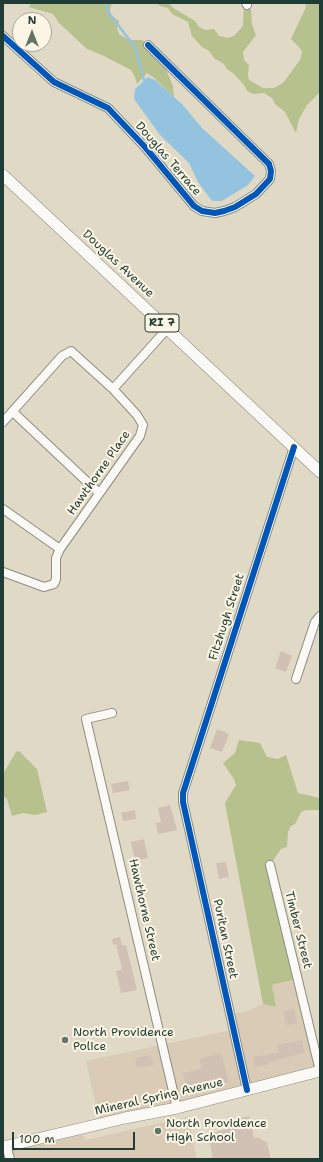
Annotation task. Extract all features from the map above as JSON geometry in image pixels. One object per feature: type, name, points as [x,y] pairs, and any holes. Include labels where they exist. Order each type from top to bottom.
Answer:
[{"type":"main road","name":"Douglas Avenue","points":[[3,175],[320,472]]},
{"type":"main road","name":"Mineral Spring Avenue","points":[[5,1146],[125,1118],[176,1108],[320,1071]]},
{"type":"street","name":"Douglas Terrace","points":[[3,36],[54,82],[108,108],[145,147],[194,206],[202,211],[215,213],[224,211],[235,207],[256,194],[270,179],[271,171],[269,164],[148,45]]},
{"type":"street","points":[[3,422],[62,356],[71,351],[113,389],[167,329]]},
{"type":"street","name":"Hawthorne Place","points":[[3,572],[44,587],[54,584],[56,579],[56,558],[60,549],[143,431],[143,425],[137,415],[113,389]]},
{"type":"street","points":[[13,412],[99,493]]},
{"type":"street","name":"Fitzhugh Street","points":[[183,793],[294,447]]},
{"type":"street","points":[[3,509],[60,549]]},
{"type":"street","points":[[296,679],[315,622],[320,616]]},
{"type":"street","name":"Hawthorne Street","points":[[112,713],[86,719],[176,1108]]},
{"type":"street","name":"Puritan Street","points":[[183,793],[183,802],[247,1090]]},
{"type":"street","name":"Timber Street","points":[[270,865],[320,1071]]},
{"type":"street","points":[[5,1146],[10,1159]]},
{"type":"shaded area","points":[[296,980],[318,1078],[101,1129],[86,1061],[231,1030],[229,1015],[248,1011],[263,1004],[275,1007],[272,985]]},
{"type":"shaded area","name":"North Providence High School","points":[[188,1117],[197,1159],[3,1159],[3,1151],[81,1135],[84,1136],[85,1140]]},
{"type":"green space","points":[[31,3],[112,3],[110,10],[111,15],[119,21],[117,28],[119,34],[129,40],[142,40],[148,45],[165,67],[173,86],[174,97],[147,73],[137,84],[131,70],[87,49],[59,23],[52,12],[46,12],[29,7]]},
{"type":"green space","points":[[156,3],[169,3],[173,8],[195,21],[199,27],[206,30],[214,29],[219,36],[228,38],[234,36],[243,26],[244,4],[251,10],[252,24],[256,35],[243,52],[244,60],[249,65],[249,80],[263,88],[274,88],[283,83],[300,60],[302,52],[291,39],[306,7],[305,3],[320,3],[320,92],[307,105],[299,119],[296,133],[285,112],[275,104],[272,98],[264,93],[254,94],[247,91],[244,85],[227,69],[224,64],[214,58],[209,51],[202,47],[192,36],[188,22],[172,14],[168,8],[160,6]]},
{"type":"green space","points":[[239,740],[260,743],[267,757],[278,759],[286,755],[298,793],[320,798],[320,810],[306,810],[301,812],[295,824],[291,826],[288,832],[287,847],[281,849],[270,865],[297,979],[272,985],[276,1007],[263,1004],[225,803],[236,785],[234,779],[223,763],[235,753]]},
{"type":"green space","points":[[19,751],[37,769],[47,812],[35,815],[23,813],[12,816],[7,799],[3,796],[3,774],[16,752]]},
{"type":"water","points":[[148,77],[155,80],[182,104],[202,128],[255,176],[248,185],[222,201],[212,201],[198,182],[189,163],[160,135],[134,99],[135,89]]},
{"type":"building","points":[[281,651],[292,656],[286,672],[275,668]]},
{"type":"building","points":[[217,729],[229,734],[222,752],[210,748]]},
{"type":"building","points":[[128,781],[130,790],[113,793],[111,784]]},
{"type":"building","points":[[170,805],[177,830],[158,834],[156,823],[161,822],[158,808]]},
{"type":"building","points":[[135,810],[136,819],[123,821],[121,813]]},
{"type":"building","points":[[144,839],[148,858],[135,861],[131,842]]},
{"type":"building","points":[[226,862],[229,877],[219,879],[216,863]]},
{"type":"building","points":[[120,937],[122,946],[126,945],[137,990],[121,993],[116,971],[122,969],[116,944],[113,945],[112,939]]},
{"type":"building","points":[[294,1009],[297,1023],[286,1025],[283,1011]]},
{"type":"building","points":[[144,1026],[147,1035],[131,1039],[129,1029]]},
{"type":"building","points":[[302,1040],[305,1053],[255,1067],[253,1057],[279,1052],[277,1045]]},
{"type":"building","points":[[221,1053],[229,1082],[208,1088],[207,1085],[187,1090],[183,1073],[202,1069],[200,1059]]},
{"type":"building","points":[[151,1055],[153,1065],[137,1068],[135,1058]]},
{"type":"building","points":[[249,1116],[254,1138],[258,1137],[267,1143],[271,1159],[213,1159],[208,1134],[231,1128],[229,1121]]},
{"type":"waterway","points":[[106,3],[108,12],[135,47],[144,80]]},
{"type":"cycle path","points":[[3,36],[54,82],[108,108],[145,147],[194,206],[202,211],[215,213],[224,211],[235,207],[256,194],[270,179],[271,171],[269,164],[148,45]]},
{"type":"cycle path","points":[[247,1090],[183,802],[183,793],[294,447]]},
{"type":"place","name":"North Providence Police","points":[[65,1040]]},
{"type":"place","name":"North Providence High School","points":[[158,1131]]}]
